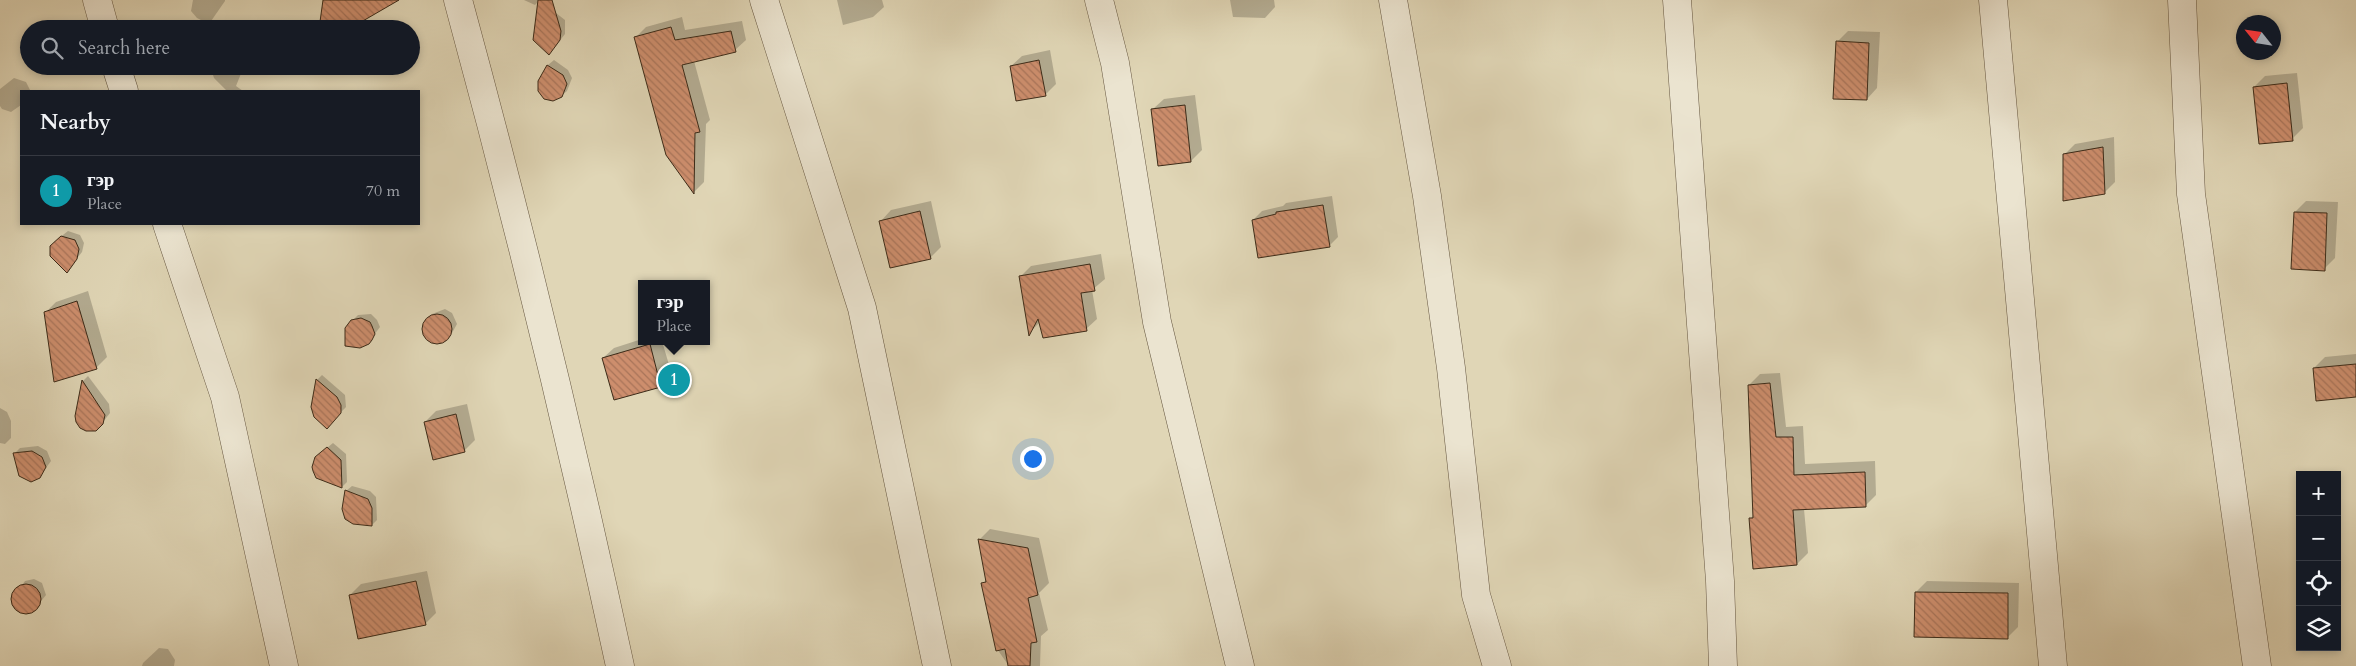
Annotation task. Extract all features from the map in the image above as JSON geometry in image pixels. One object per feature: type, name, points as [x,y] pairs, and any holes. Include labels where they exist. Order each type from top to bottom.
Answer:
[{"type":"street","points":[[97,0],[103,20]]},
{"type":"street","points":[[458,0],[484,94],[593,539],[620,666]]},
{"type":"street","points":[[764,0],[862,308],[937,666]]},
{"type":"street","points":[[1099,0],[1115,63],[1157,322],[1240,666]]},
{"type":"street","points":[[1393,0],[1427,196],[1451,368],[1476,595],[1497,666]]},
{"type":"street","points":[[1677,0],[1720,581],[1723,666]]},
{"type":"street","points":[[1992,0],[2053,666]]},
{"type":"street","points":[[2182,0],[2191,194],[2257,666]]},
{"type":"street","points":[[119,75],[124,90]]},
{"type":"street","points":[[167,225],[224,397],[284,666]]},
{"type":"building","points":[[323,0],[399,0],[365,20],[320,20]]},
{"type":"building","points":[[538,0],[552,0],[561,31],[560,40],[549,55],[533,40]]},
{"type":"building","points":[[671,27],[675,40],[731,31],[736,52],[682,65],[700,132],[695,133],[694,194],[666,155],[634,37]]},
{"type":"building","points":[[1836,41],[1869,43],[1867,100],[1833,99]]},
{"type":"building","points":[[1039,60],[1046,96],[1016,101],[1010,66]]},
{"type":"building","points":[[547,65],[563,75],[567,84],[562,97],[553,101],[544,99],[538,91],[538,81]]},
{"type":"building","points":[[2287,83],[2293,141],[2259,144],[2253,87]]},
{"type":"building","points":[[1185,105],[1191,162],[1158,166],[1151,109]]},
{"type":"building","points":[[2103,147],[2105,194],[2063,201],[2063,154]]},
{"type":"building","points":[[1323,205],[1330,247],[1258,258],[1252,220],[1276,214],[1276,212]]},
{"type":"building","points":[[920,211],[931,259],[890,268],[879,221]]},
{"type":"building","points":[[2294,212],[2327,213],[2325,271],[2291,269]]},
{"type":"building","points":[[61,236],[75,240],[79,249],[77,259],[67,273],[50,256],[50,246]]},
{"type":"building","points":[[1090,264],[1095,291],[1081,293],[1087,331],[1043,338],[1038,319],[1029,336],[1019,276]]},
{"type":"building","points":[[77,301],[97,369],[54,382],[44,312]]},
{"type":"building","points":[[437,314],[448,318],[452,329],[448,340],[437,344],[426,340],[422,329],[426,318]]},
{"type":"building","points":[[361,318],[370,322],[372,326],[375,334],[372,340],[369,344],[360,348],[345,346],[345,328],[351,320]]},
{"type":"building","points":[[650,345],[661,387],[614,400],[602,358]]},
{"type":"building","points":[[2356,364],[2356,397],[2316,401],[2313,368]]},
{"type":"building","points":[[316,379],[337,397],[341,405],[341,413],[327,429],[314,417],[311,407]]},
{"type":"building","points":[[82,380],[105,415],[103,424],[96,431],[86,431],[80,428],[76,422],[75,416]]},
{"type":"building","points":[[1770,383],[1776,437],[1793,437],[1794,475],[1865,472],[1866,507],[1793,510],[1797,565],[1753,569],[1749,518],[1753,518],[1748,385]]},
{"type":"building","points":[[456,414],[465,452],[433,460],[424,422]]},
{"type":"building","points":[[327,447],[341,460],[342,488],[316,478],[313,471],[312,467],[315,457]]},
{"type":"building","points":[[32,451],[42,457],[46,467],[40,478],[31,482],[19,476],[13,453]]},
{"type":"building","points":[[345,490],[368,499],[372,508],[372,526],[353,524],[345,519],[342,509]]},
{"type":"building","points":[[978,539],[1028,548],[1038,595],[1028,598],[1037,642],[1031,643],[1030,666],[1008,666],[1005,649],[996,651],[981,583],[986,582]]},
{"type":"building","points":[[416,581],[426,625],[358,639],[349,595]]},
{"type":"building","points":[[26,584],[37,588],[41,599],[37,610],[26,614],[15,610],[11,599],[15,588]]},
{"type":"building","points":[[1915,592],[2008,593],[2008,639],[1914,637]]},
{"type":"place","name":"гэр","points":[[674,380]]}]
